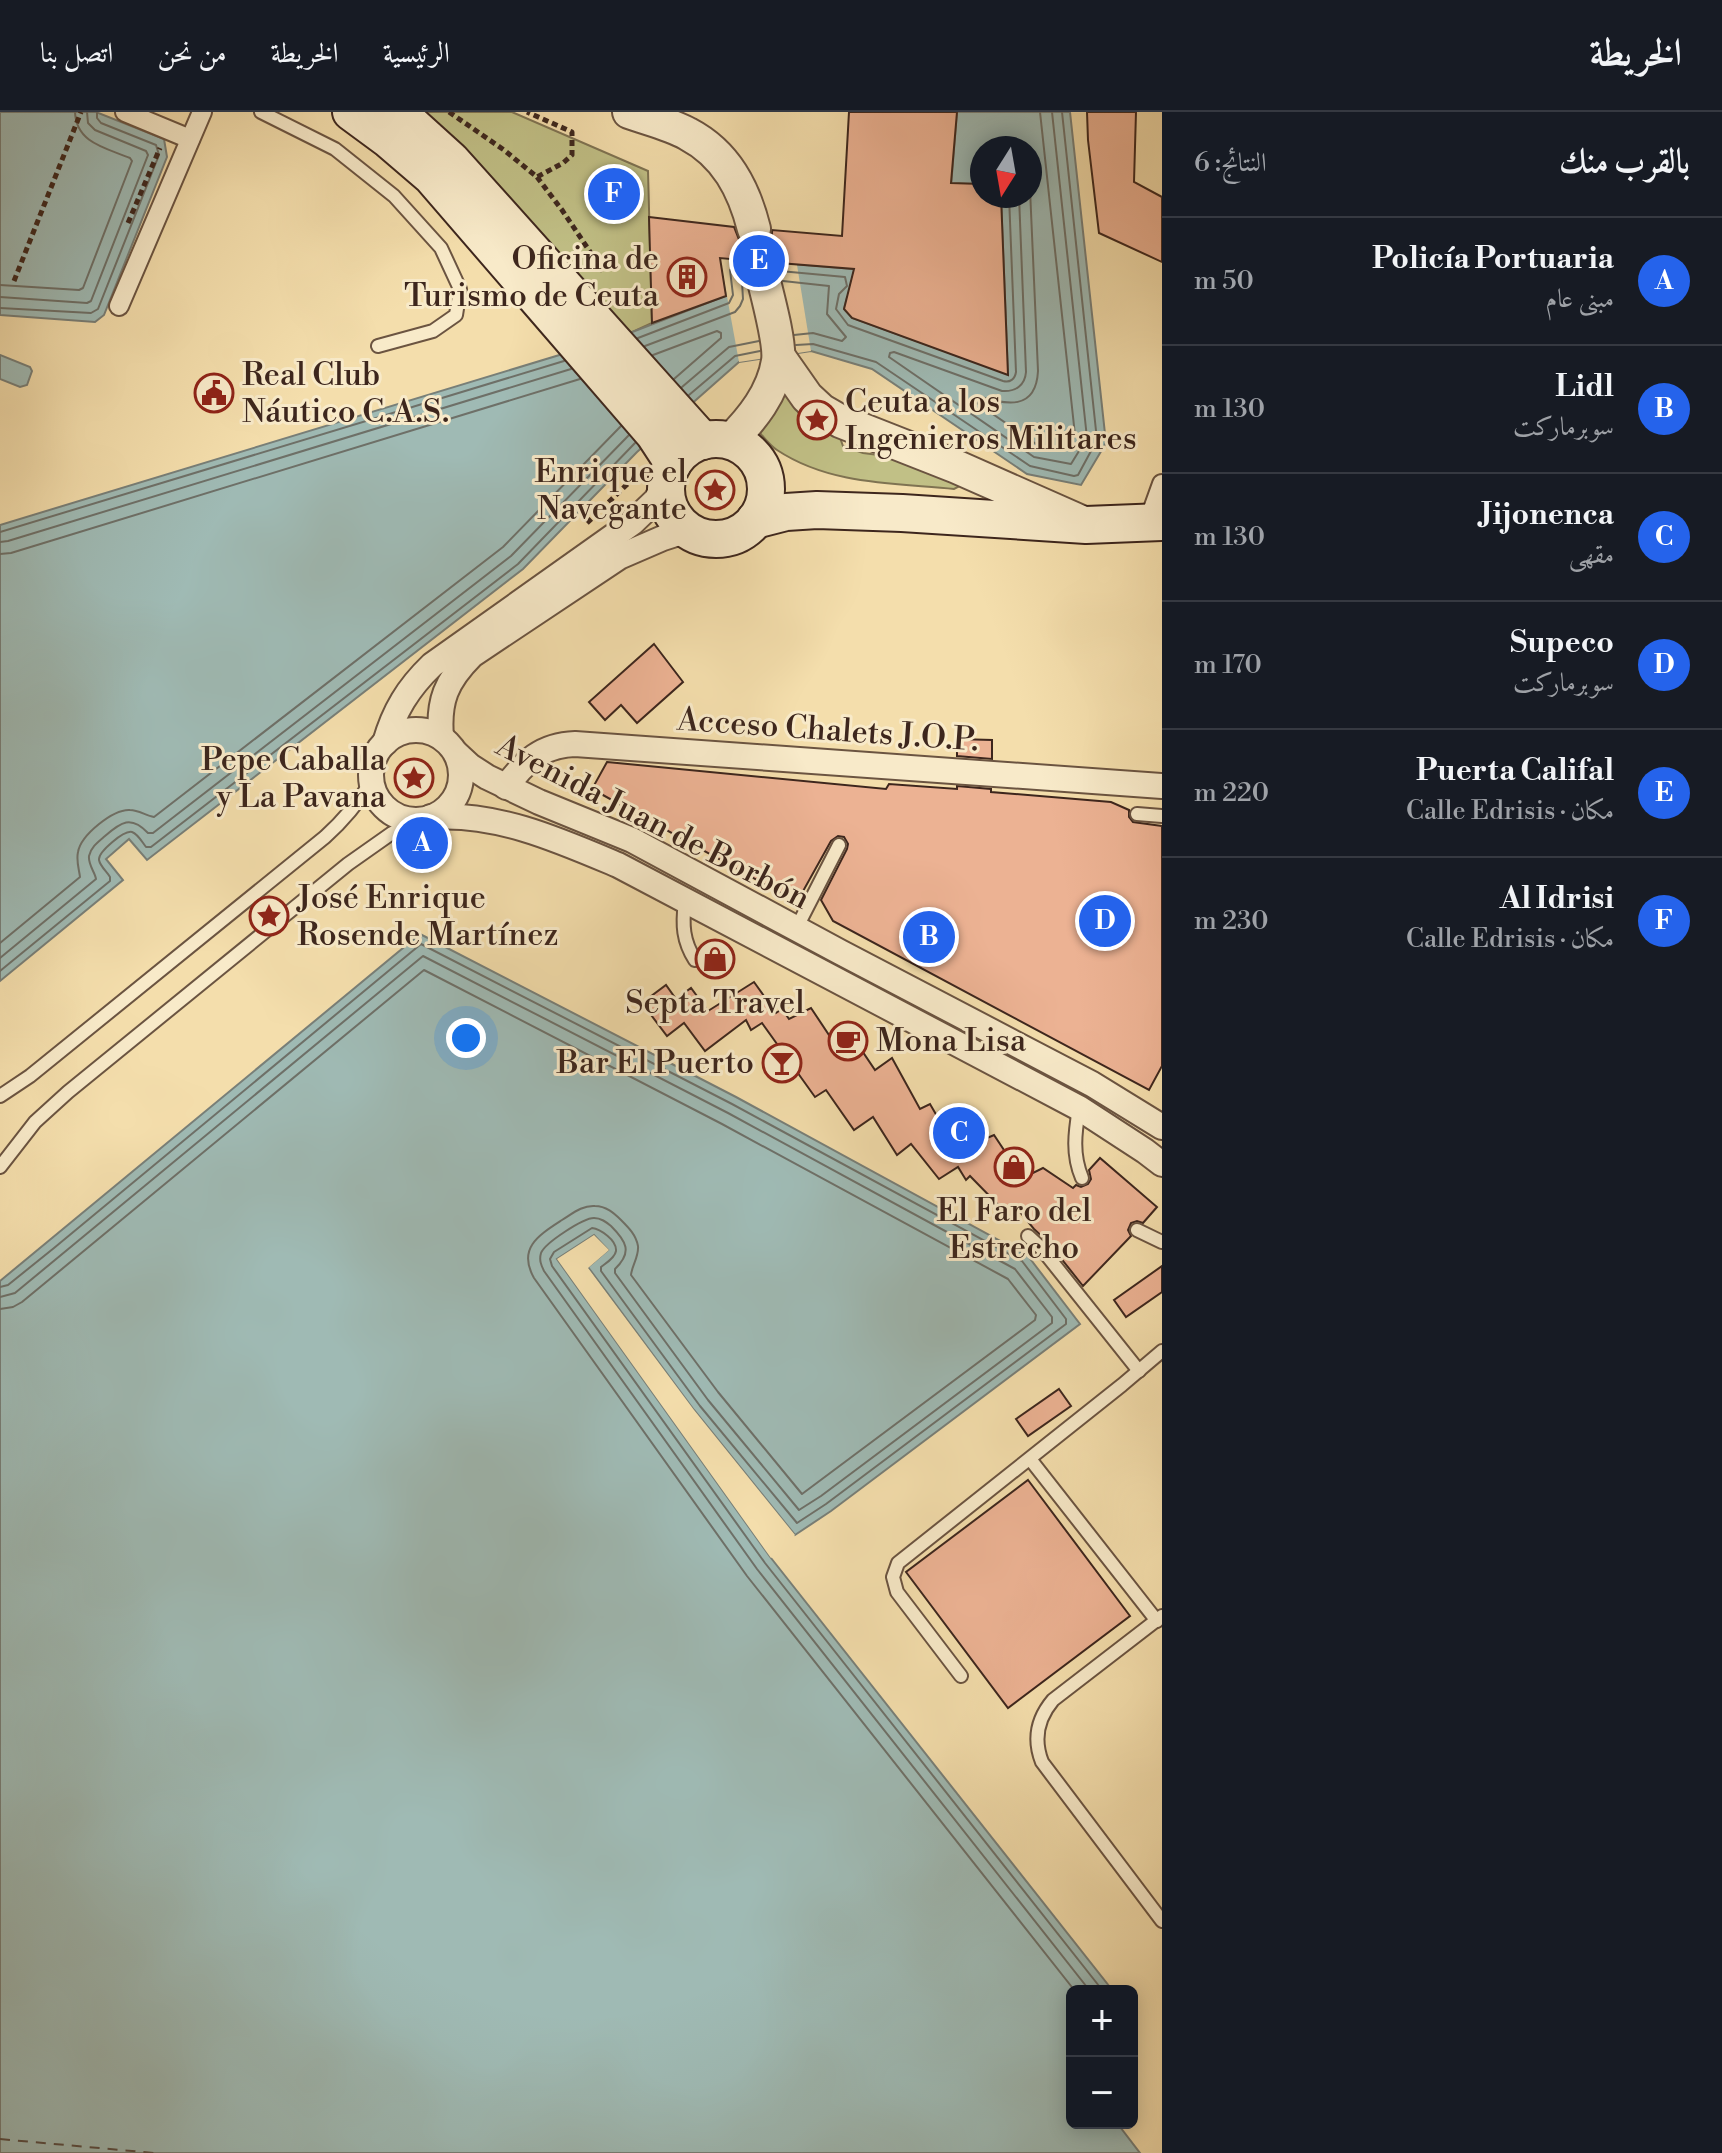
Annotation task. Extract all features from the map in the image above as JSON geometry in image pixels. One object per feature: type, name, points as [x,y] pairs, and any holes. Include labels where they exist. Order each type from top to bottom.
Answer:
[{"type":"main road","points":[[351,112],[431,176],[579,325]]},
{"type":"main road","points":[[394,112],[451,160],[579,325],[680,448],[751,453],[763,474],[765,498],[755,520],[746,529],[723,538],[711,538],[688,530],[671,512],[666,492],[680,448]]},
{"type":"main road","points":[[755,520],[786,512],[817,510],[1086,525],[1155,522]]},
{"type":"street","points":[[125,112],[190,139]]},
{"type":"street","points":[[119,306],[202,112]]},
{"type":"street","points":[[629,112],[688,134],[713,151],[733,174],[747,200],[754,229]]},
{"type":"street","points":[[759,261],[779,357],[807,397],[821,410],[840,421],[957,467],[1086,525]]},
{"type":"street","points":[[385,743],[391,719],[401,701],[432,665],[642,515],[656,500],[680,448],[756,411],[766,395],[779,357]]},
{"type":"street","points":[[1155,522],[1162,484]]},
{"type":"street","points":[[449,745],[430,732],[418,729],[394,735],[373,761],[371,782],[379,801],[395,815],[423,819],[442,812],[452,803],[462,778],[461,765],[449,745],[440,720],[441,702],[459,668],[472,655],[619,557],[688,530]]},
{"type":"street","name":"Acceso Chalets J.O.P.","points":[[506,787],[515,773],[535,754],[561,744],[1162,786]]},
{"type":"street","name":"Avenida Juan de Borbón","points":[[449,745],[470,766],[506,787],[632,840],[1160,1119]]},
{"type":"street","name":"Avenida Juan de Borbón","points":[[423,819],[449,816],[485,819],[557,839],[618,865],[1079,1108],[1162,1164]]},
{"type":"lane","points":[[261,112],[335,149],[394,196],[441,248],[460,289],[456,315],[433,331],[378,346]]},
{"type":"lane","points":[[0,1096],[30,1076],[343,820],[371,782]]},
{"type":"lane","points":[[1137,814],[1162,816]]},
{"type":"lane","points":[[0,1167],[51,1106],[370,847],[423,819]]},
{"type":"lane","points":[[796,929],[839,845]]},
{"type":"lane","points":[[685,902],[683,932],[686,946],[695,960]]},
{"type":"lane","points":[[1079,1108],[1075,1156],[1082,1178]]},
{"type":"lane","points":[[1137,1230],[1162,1242]]},
{"type":"lane","points":[[1028,1236],[1041,1248],[1139,1371]]},
{"type":"lane","points":[[961,1676],[897,1592],[894,1570],[904,1557],[1161,1353]]},
{"type":"lane","points":[[1030,1459],[1159,1618],[1053,1700],[1041,1718],[1036,1740],[1042,1762],[1162,1921]]},
{"type":"path","points":[[14,281],[81,112]]},
{"type":"path","points":[[449,112],[537,177],[603,271]]},
{"type":"path","points":[[527,112],[572,132],[574,139],[572,155],[537,177]]},
{"type":"path","points":[[584,556],[571,538],[680,448]]},
{"type":"shaded area","points":[[413,112],[512,112],[648,171],[652,323],[628,334]]},
{"type":"shaded area","points":[[784,393],[810,427],[835,424],[843,446],[863,453],[902,458],[958,482],[958,487],[862,480],[818,470],[797,461],[774,448],[755,427]]},
{"type":"water","points":[[0,112],[96,112],[164,139],[167,157],[104,315],[95,322],[0,315]]},
{"type":"water","points":[[957,112],[1070,112],[1106,443],[1081,485],[1027,474],[872,369],[811,351],[739,362],[637,452],[523,569],[147,860],[129,839],[106,859],[123,880],[0,981],[0,525],[622,336],[725,296],[720,258],[855,269],[855,291],[847,297],[844,309],[852,318],[1008,374],[1001,208],[1042,208],[1042,136],[970,136],[970,190],[950,199]]},
{"type":"water","points":[[0,355],[30,367],[32,371],[27,385],[20,387],[0,379]]},
{"type":"water","points":[[420,934],[736,1097],[1028,1256],[1080,1324],[795,1535],[694,1410],[588,1267],[608,1250],[594,1235],[557,1259],[771,1558],[1108,1985],[1066,1985],[1066,2129],[1122,2129],[1140,2153],[0,2153],[0,1281]]},
{"type":"pier","points":[[720,258],[797,265],[811,351],[739,362]]},
{"type":"pier","points":[[594,1235],[609,1250],[588,1268],[694,1410],[795,1535],[792,1538],[691,1413],[584,1269],[585,1264],[603,1250],[594,1240],[563,1260],[774,1556],[771,1558],[557,1259]]},
{"type":"building","points":[[849,112],[957,112],[951,183],[970,184],[970,208],[1001,208],[1008,375],[852,318],[844,309],[854,269],[779,263],[773,249],[766,243],[772,230],[842,236]]},
{"type":"building","points":[[1087,112],[1136,112],[1134,182],[1162,197],[1162,262],[1099,233]]},
{"type":"building","name":"Oficina de Turismo de Ceuta","points":[[649,217],[734,227],[740,242],[747,246],[741,260],[720,258],[726,296],[652,323]]},
{"type":"building","points":[[654,644],[683,682],[637,723],[621,705],[605,720],[589,702]]},
{"type":"building","points":[[957,739],[992,740],[992,759],[957,756]]},
{"type":"building","points":[[607,762],[886,789],[889,784],[957,789],[957,786],[991,789],[991,792],[1111,802],[1129,810],[1133,822],[1162,826],[1162,1066],[1149,1090],[833,921],[821,900],[847,849],[844,837],[838,836],[831,841],[797,902],[592,789]]},
{"type":"building","points":[[754,982],[776,1013],[782,1009],[789,1019],[811,1008],[833,1041],[848,1030],[875,1070],[892,1058],[920,1109],[930,1104],[941,1123],[953,1115],[971,1145],[994,1135],[1006,1153],[1016,1150],[1029,1175],[1043,1168],[1073,1188],[1088,1184],[1091,1179],[1089,1170],[1100,1158],[1157,1207],[1143,1223],[1131,1223],[1128,1230],[1131,1236],[1083,1286],[1020,1212],[1011,1218],[970,1176],[966,1180],[958,1167],[939,1179],[911,1144],[897,1155],[873,1117],[854,1130],[826,1090],[815,1097],[762,1023],[751,1030],[746,1020],[705,1051],[684,1023],[667,1036],[642,1003],[666,985],[676,999],[691,988],[708,1011]]},
{"type":"building","points":[[1162,1266],[1162,1292],[1126,1317],[1114,1300]]},
{"type":"building","points":[[1059,1389],[1071,1406],[1028,1436],[1016,1419]]},
{"type":"building","points":[[1028,1480],[1130,1616],[1008,1708],[906,1572]]},
{"type":"ferry route","points":[[0,2139],[154,2153]]},
{"type":"place","name":"Al Idrisi","points":[[614,194]]},
{"type":"place","name":"Puerta Califal","points":[[759,261]]},
{"type":"place","name":"Oficina de Turismo de Ceuta","points":[[687,277]]},
{"type":"place","name":"Real Club Náutico C.A.S.","points":[[214,393]]},
{"type":"place","name":"Ceuta a los Ingenieros Militares","points":[[817,420]]},
{"type":"place","name":"Enrique el Navegante","points":[[715,490]]},
{"type":"place","name":"Pepe Caballa y La Pavana","points":[[414,778]]},
{"type":"place","name":"Policía Portuaria","points":[[422,843]]},
{"type":"place","name":"José Enrique Rosende Martínez","points":[[269,916]]},
{"type":"place","name":"Supeco","points":[[1105,921]]},
{"type":"place","name":"Lidl","points":[[929,937]]},
{"type":"place","name":"Septa Travel","points":[[715,959]]},
{"type":"place","name":"Mona Lisa","points":[[848,1041]]},
{"type":"place","name":"Bar El Puerto","points":[[782,1063]]},
{"type":"place","name":"Jijonenca","points":[[959,1133]]},
{"type":"place","name":"El Faro del Estrecho","points":[[1014,1167]]}]
